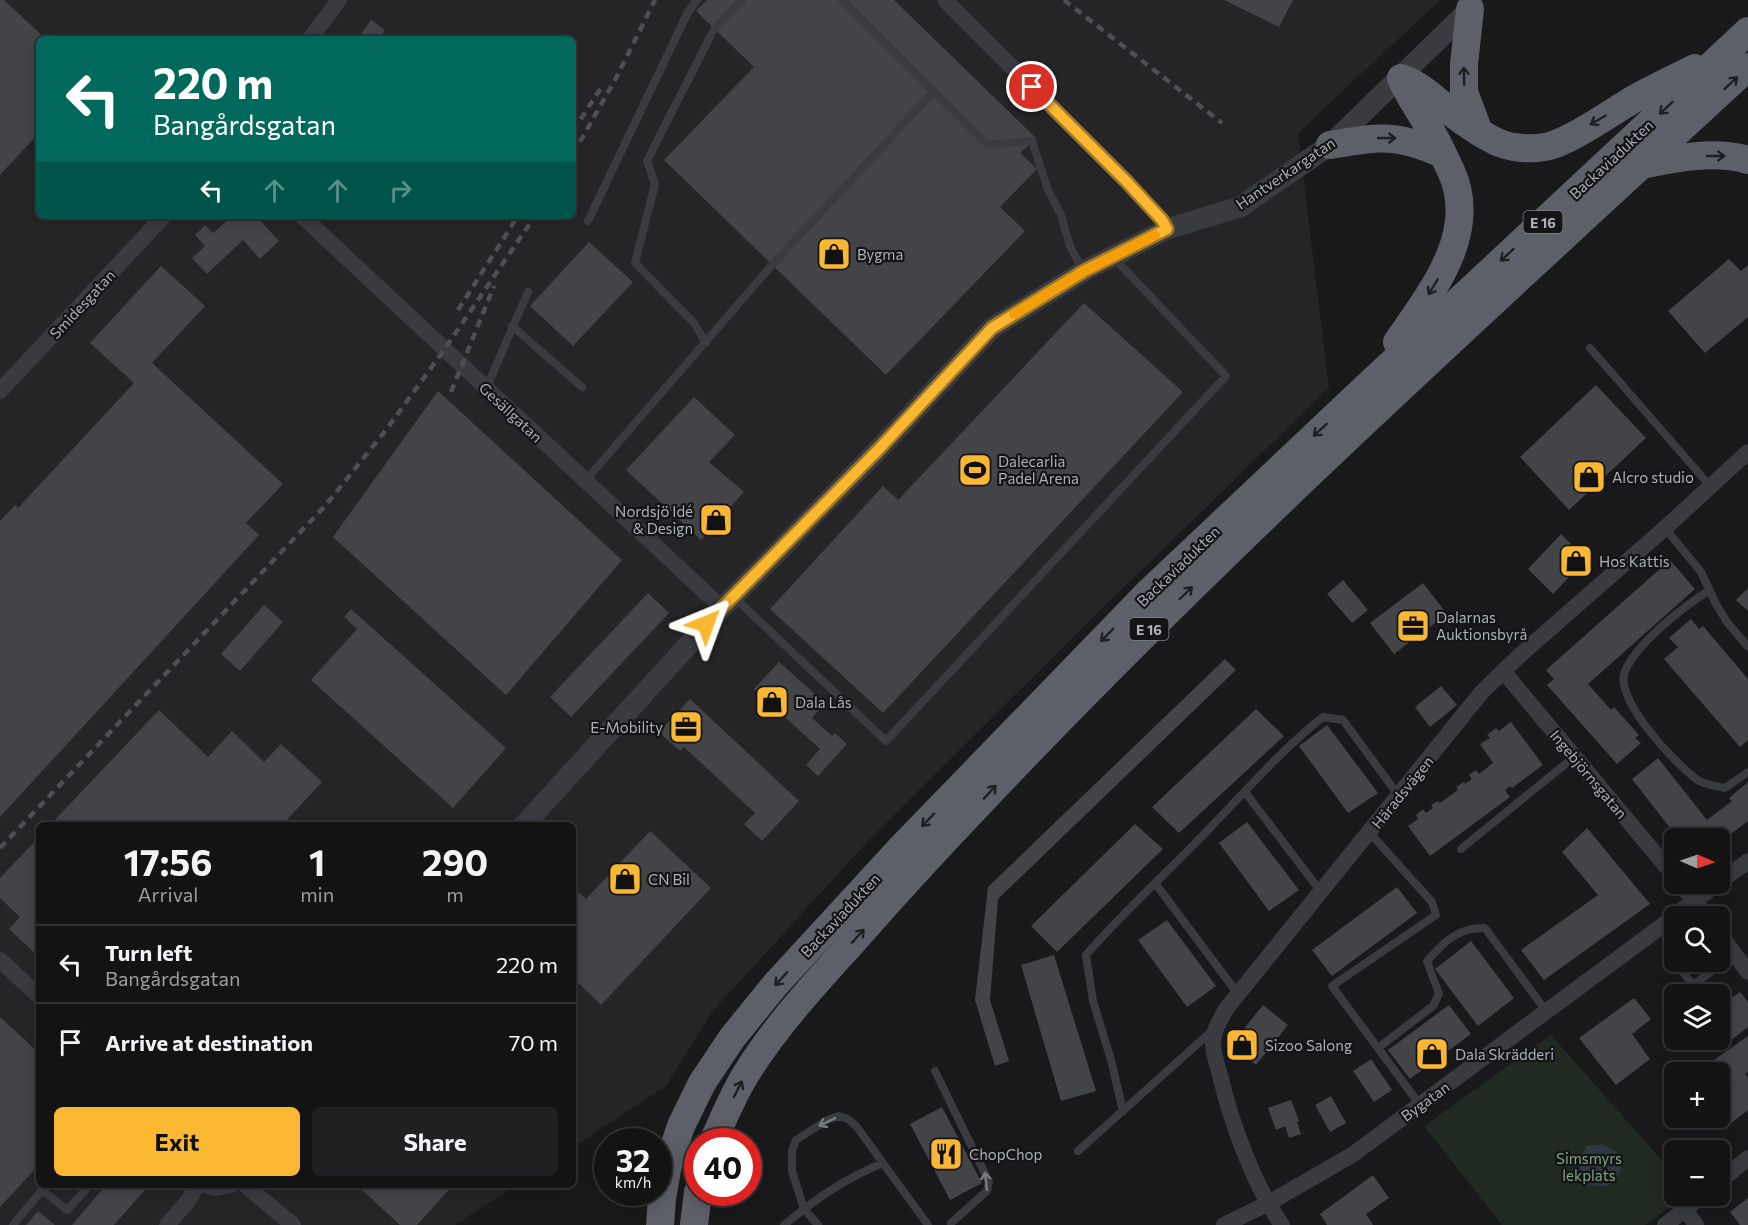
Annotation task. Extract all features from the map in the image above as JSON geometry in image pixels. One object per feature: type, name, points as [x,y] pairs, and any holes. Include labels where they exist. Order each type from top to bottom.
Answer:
[{"type":"highway","points":[[1475,5],[1464,64],[1464,92],[1479,132]]},
{"type":"highway","name":"Backaviadukten","points":[[720,1128],[744,1076],[792,1010],[920,867],[1037,743],[1182,597],[1380,408],[1642,165],[1736,60],[1748,32]]},
{"type":"highway","points":[[1401,78],[1424,89],[1454,115],[1493,141],[1516,147],[1545,147],[1637,97],[1736,60]]},
{"type":"highway","name":"Backaviadukten","points":[[660,1225],[668,1165],[685,1117],[702,1083],[732,1038],[775,985],[908,841],[1148,593],[1362,390],[1736,60]]},
{"type":"highway","points":[[1362,390],[1419,311],[1451,258],[1459,219],[1458,196],[1453,174],[1401,78]]},
{"type":"highway","points":[[1330,145],[1398,138],[1442,154]]},
{"type":"highway","points":[[1642,165],[1671,159],[1713,155],[1748,160]]},
{"type":"highway","points":[[694,1225],[696,1206]]},
{"type":"street","points":[[312,36],[339,0]]},
{"type":"street","points":[[945,0],[1127,182],[1162,220],[1167,229]]},
{"type":"street","name":"Hantverkargatan","points":[[527,822],[728,602],[878,450],[992,328],[1084,271],[1167,229],[1240,207],[1330,145],[1475,5]]},
{"type":"street","name":"Smidesgatan","points":[[0,391],[161,219]]},
{"type":"street","name":"Gesällgatan","points":[[305,219],[585,481],[728,602]]},
{"type":"street","name":"Häradsvägen","points":[[1216,1028],[1226,1009],[1481,693],[1748,452]]},
{"type":"street","name":"Ingebjörnsgatan","points":[[1503,671],[1664,864]]},
{"type":"street","name":"Bygatan","points":[[1730,874],[1748,861]]},
{"type":"street","points":[[1689,894],[1699,906]]},
{"type":"street","name":"Bygatan","points":[[1687,906],[1702,894]]},
{"type":"street","name":"Bygatan","points":[[1224,1225],[1267,1204],[1352,1155],[1664,924]]},
{"type":"street","points":[[1730,947],[1748,972]]},
{"type":"street","points":[[0,960],[36,993]]},
{"type":"street","points":[[1216,1028],[1213,1043],[1225,1095],[1267,1204],[1282,1225]]},
{"type":"street","points":[[1730,1173],[1748,1158]]},
{"type":"street","points":[[167,1225],[188,1201],[195,1188]]},
{"type":"street","points":[[249,1188],[293,1225]]},
{"type":"street","points":[[1665,1225],[1689,1206]]},
{"type":"street","points":[[1685,1209],[1696,1225]]},
{"type":"lane","points":[[588,222],[688,12],[697,0]]},
{"type":"lane","points":[[706,343],[694,323],[635,263],[655,184],[648,161],[714,29],[742,0]]},
{"type":"lane","points":[[842,0],[988,145],[1032,141],[1048,190],[1061,214],[1070,246],[1084,271]]},
{"type":"lane","points":[[585,481],[772,265],[934,92]]},
{"type":"lane","points":[[728,602],[886,741],[1226,376],[1112,256]]},
{"type":"lane","points":[[486,389],[528,292]]},
{"type":"lane","points":[[513,326],[582,387]]},
{"type":"lane","points":[[1590,348],[1710,486]]},
{"type":"lane","points":[[1665,528],[1701,572],[1727,622],[1748,647]]},
{"type":"lane","points":[[1710,590],[1690,602],[1638,650],[1624,674],[1627,697],[1668,754],[1701,782],[1725,788],[1748,772]]},
{"type":"lane","points":[[1123,1111],[1111,1060],[1093,1001],[1086,955],[1109,928],[1294,740],[1323,717],[1343,720],[1399,796]]},
{"type":"lane","points":[[1461,849],[1574,757]]},
{"type":"lane","points":[[1245,792],[1321,892]]},
{"type":"lane","points":[[1370,832],[1432,902],[1436,915],[1332,987],[1420,1105]]},
{"type":"lane","points":[[1155,883],[1238,994]]},
{"type":"lane","points":[[1378,1048],[1433,1006],[1439,994],[1427,961],[1456,935],[1471,928],[1485,928],[1546,1011]]},
{"type":"lane","points":[[1730,958],[1735,954]]},
{"type":"lane","points":[[1683,972],[1694,985],[1711,972]]},
{"type":"lane","points":[[1078,1151],[1216,1028]]},
{"type":"lane","points":[[934,1071],[989,1182],[987,1191],[951,1223]]},
{"type":"lane","points":[[818,1225],[804,1209],[792,1171],[792,1151],[796,1140],[827,1120],[839,1116],[848,1119],[857,1127],[928,1225]]},
{"type":"lane","points":[[784,1225],[822,1194],[883,1163]]},
{"type":"lane","points":[[13,1225],[42,1190],[67,1210],[87,1188]]},
{"type":"shaded area","points":[[0,0],[1440,0],[1298,133],[1329,388],[1088,622],[868,841],[712,1012],[666,1086],[602,1128],[594,1128],[594,1133],[576,1145],[576,822],[36,822],[36,1188],[511,1188],[455,1225],[0,1225]]},
{"type":"shaded area","points":[[1603,1144],[1617,1152],[1621,1168],[1616,1181],[1605,1186],[1588,1185],[1580,1170],[1581,1156],[1587,1146]]},
{"type":"green space","name":"Simsmyrs lekplats","points":[[1551,1035],[1664,1163],[1664,1206],[1671,1206],[1645,1225],[1502,1225],[1424,1126]]},
{"type":"building","points":[[0,0],[4,0],[43,36],[36,36],[36,136],[0,175]]},
{"type":"building","points":[[707,0],[894,0],[1036,138],[1020,153],[1037,169],[1000,207],[1025,231],[886,375],[664,160],[754,67],[696,11]]},
{"type":"building","points":[[1224,0],[1293,0],[1279,27]]},
{"type":"building","points":[[371,20],[385,30],[381,36],[359,36]]},
{"type":"building","points":[[229,219],[259,219],[279,241],[260,259],[243,240],[207,274],[192,258],[205,246],[195,235],[205,225],[213,233]]},
{"type":"building","points":[[589,242],[633,282],[573,346],[530,306]]},
{"type":"building","points":[[1729,259],[1741,271],[1748,265],[1748,317],[1705,353],[1668,311]]},
{"type":"building","points":[[161,266],[205,306],[152,363],[283,484],[246,523],[259,535],[0,817],[0,521],[15,505],[18,508],[134,383],[90,343]]},
{"type":"building","points":[[1084,303],[1183,392],[883,713],[770,609],[883,486],[898,500]]},
{"type":"building","points":[[1596,385],[1646,438],[1569,510],[1520,457]]},
{"type":"building","points":[[438,391],[622,560],[506,695],[333,537]]},
{"type":"building","points":[[694,397],[735,435],[709,462],[744,492],[701,540],[626,470]]},
{"type":"building","points":[[1561,534],[1586,559],[1553,594],[1528,569]]},
{"type":"building","points":[[1670,560],[1695,589],[1588,684],[1611,710],[1614,707],[1639,735],[1635,738],[1641,743],[1617,764],[1547,685],[1554,679],[1546,670]]},
{"type":"building","points":[[1343,580],[1368,610],[1352,623],[1327,594]]},
{"type":"building","points":[[1423,583],[1447,614],[1394,654],[1370,623]]},
{"type":"building","points":[[1748,588],[1748,611],[1736,600]]},
{"type":"building","points":[[648,593],[669,613],[571,717],[550,697]]},
{"type":"building","points":[[264,605],[283,622],[240,671],[221,654]]},
{"type":"building","points":[[351,609],[506,748],[453,808],[311,680],[357,629],[344,617]]},
{"type":"building","points":[[1691,619],[1699,629],[1703,626],[1748,679],[1748,740],[1740,747],[1664,659],[1678,647],[1669,638]]},
{"type":"building","points":[[1225,659],[1236,670],[998,899],[990,1000],[1009,1061],[995,1066],[975,1000],[988,887]]},
{"type":"building","points":[[779,662],[825,703],[812,718],[832,736],[835,733],[847,744],[818,776],[806,765],[820,749],[754,689]]},
{"type":"building","points":[[1441,686],[1457,705],[1430,727],[1415,707]]},
{"type":"building","points":[[690,699],[799,801],[762,841],[744,824],[755,813],[684,747],[680,751],[659,732]]},
{"type":"building","points":[[1256,709],[1284,736],[1179,833],[1152,807]]},
{"type":"building","points":[[159,710],[208,757],[232,731],[264,762],[281,744],[322,782],[285,822],[53,822]]},
{"type":"building","points":[[1511,722],[1543,765],[1512,788],[1510,786],[1505,790],[1510,797],[1430,856],[1408,826],[1418,819],[1416,815],[1423,809],[1426,813],[1433,808],[1431,805],[1438,801],[1440,803],[1458,790],[1456,787],[1472,779],[1469,775],[1476,770],[1479,774],[1493,763],[1480,744],[1490,738],[1487,735],[1496,728],[1499,731]]},
{"type":"building","points":[[1327,725],[1378,793],[1348,813],[1299,746]]},
{"type":"building","points":[[1658,758],[1707,820],[1732,801],[1729,798],[1748,782],[1748,821],[1730,835],[1730,828],[1670,828],[1632,779]]},
{"type":"building","points":[[1247,822],[1299,890],[1269,911],[1219,843]]},
{"type":"building","points":[[1135,824],[1163,849],[1057,952],[1031,926]]},
{"type":"building","points":[[1587,828],[1650,904],[1544,980],[1521,950],[1598,895],[1562,852]]},
{"type":"building","points":[[650,831],[711,888],[601,1005],[576,981],[576,890],[586,899]]},
{"type":"building","points":[[36,840],[36,954],[9,929],[20,917],[0,898],[0,878]]},
{"type":"building","points":[[1397,887],[1417,913],[1332,976],[1312,950]]},
{"type":"building","points":[[1167,920],[1216,986],[1187,1007],[1138,940]]},
{"type":"building","points":[[1471,941],[1514,998],[1478,1026],[1435,969]]},
{"type":"building","points":[[1054,955],[1096,1091],[1061,1101],[1021,965]]},
{"type":"building","points":[[1740,992],[1748,1002],[1748,1027],[1730,1041],[1730,999]]},
{"type":"building","points":[[1634,998],[1651,1019],[1632,1034],[1650,1059],[1616,1085],[1579,1038]]},
{"type":"building","points":[[1263,1005],[1288,1025],[1256,1065],[1231,1045]]},
{"type":"building","points":[[1449,1005],[1471,1034],[1410,1079],[1388,1050]]},
{"type":"building","points":[[0,1017],[36,1050],[36,1168],[0,1207]]},
{"type":"building","points":[[1748,1036],[1748,1072],[1745,1074],[1748,1077],[1748,1110],[1730,1124],[1730,1062],[1711,1062]]},
{"type":"building","points":[[1371,1059],[1392,1090],[1374,1102],[1353,1071]]},
{"type":"building","points":[[1331,1096],[1346,1123],[1330,1132],[1315,1105]]},
{"type":"building","points":[[1291,1100],[1301,1134],[1289,1138],[1285,1126],[1276,1130],[1268,1108]]},
{"type":"building","name":"ChopChop","points":[[942,1107],[982,1183],[950,1200],[910,1124]]},
{"type":"building","points":[[1373,1175],[1389,1198],[1366,1214],[1373,1225],[1327,1225],[1320,1214]]},
{"type":"building","points":[[103,1188],[146,1188],[114,1225],[72,1225]]},
{"type":"building","points":[[450,1188],[417,1225],[400,1225],[361,1189]]},
{"type":"building","points":[[1748,1198],[1748,1225],[1740,1225],[1730,1212]]},
{"type":"building","points":[[38,1211],[55,1225],[26,1225]]},
{"type":"railway","points":[[576,149],[615,80],[655,0]]},
{"type":"railway","points":[[1064,0],[1222,123]]},
{"type":"railway","points":[[576,126],[601,88]]},
{"type":"railway","points":[[458,310],[516,219]]},
{"type":"railway","points":[[0,848],[325,506],[386,430],[444,350],[533,219]]},
{"type":"railway","points":[[451,392],[494,286]]},
{"type":"slow traffic","points":[[1014,314],[1084,271],[1155,235]]},
{"type":"place","name":"Bygma","points":[[834,254]]},
{"type":"place","name":"Dalecarlia Padel Arena","points":[[975,470]]},
{"type":"place","name":"Alcro studio","points":[[1589,477]]},
{"type":"place","name":"Nordsjö Idé & Design","points":[[716,520]]},
{"type":"place","name":"Hos Kattis","points":[[1576,561]]},
{"type":"place","name":"Dalarnas Auktionsbyrå","points":[[1413,626]]},
{"type":"place","name":"Dala Lås","points":[[772,702]]},
{"type":"place","name":"E-Mobility","points":[[686,727]]},
{"type":"place","name":"CN Bil","points":[[625,879]]},
{"type":"place","name":"Sizoo Salong","points":[[1242,1045]]},
{"type":"place","name":"Dala Skrädderi","points":[[1432,1054]]},
{"type":"place","name":"ChopChop","points":[[946,1154]]},
{"type":"route","points":[[706,624],[878,450],[992,328],[1084,271],[1167,229],[1162,220],[1127,182],[1032,87]]}]
